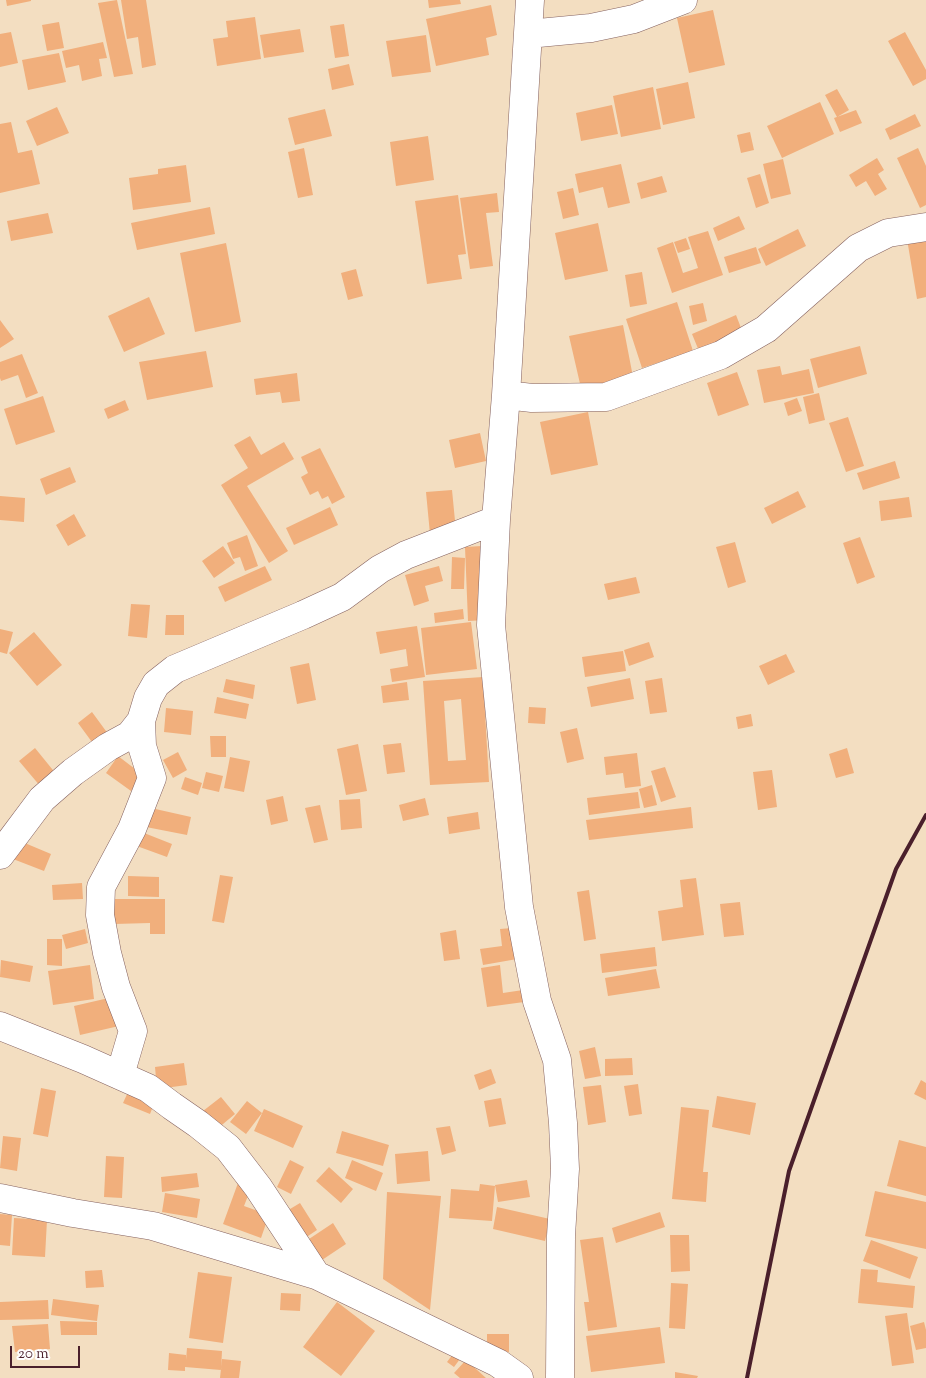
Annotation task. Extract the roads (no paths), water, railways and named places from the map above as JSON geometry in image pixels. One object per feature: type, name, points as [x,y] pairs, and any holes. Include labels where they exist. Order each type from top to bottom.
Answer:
[{"type":"street","points":[[530,0],[506,396],[496,520],[491,625],[519,907],[537,1001],[556,1060],[562,1123],[565,1169],[561,1236],[560,1378]]},
{"type":"street","points":[[528,34],[591,28],[634,19],[683,0]]},
{"type":"street","points":[[506,396],[532,398],[606,397],[721,355],[766,329],[858,248],[888,233],[926,227]]},
{"type":"street","points":[[120,1075],[132,1032],[116,987],[107,953],[100,915],[101,887],[132,829],[152,778],[142,746],[141,721],[148,698],[156,684],[175,670],[342,597],[380,569],[406,555],[496,520]]},
{"type":"street","points":[[0,855],[42,799],[108,747],[130,735],[141,721]]},
{"type":"street","points":[[0,1026],[148,1088],[198,1124],[228,1148],[258,1187],[316,1275]]},
{"type":"street","points":[[0,1198],[73,1214],[153,1226],[316,1275],[498,1363],[519,1378]]},
{"type":"street","points":[[534,1378],[561,1348]]},
{"type":"railway","points":[[747,1378],[789,1171],[896,869],[926,815]]}]
